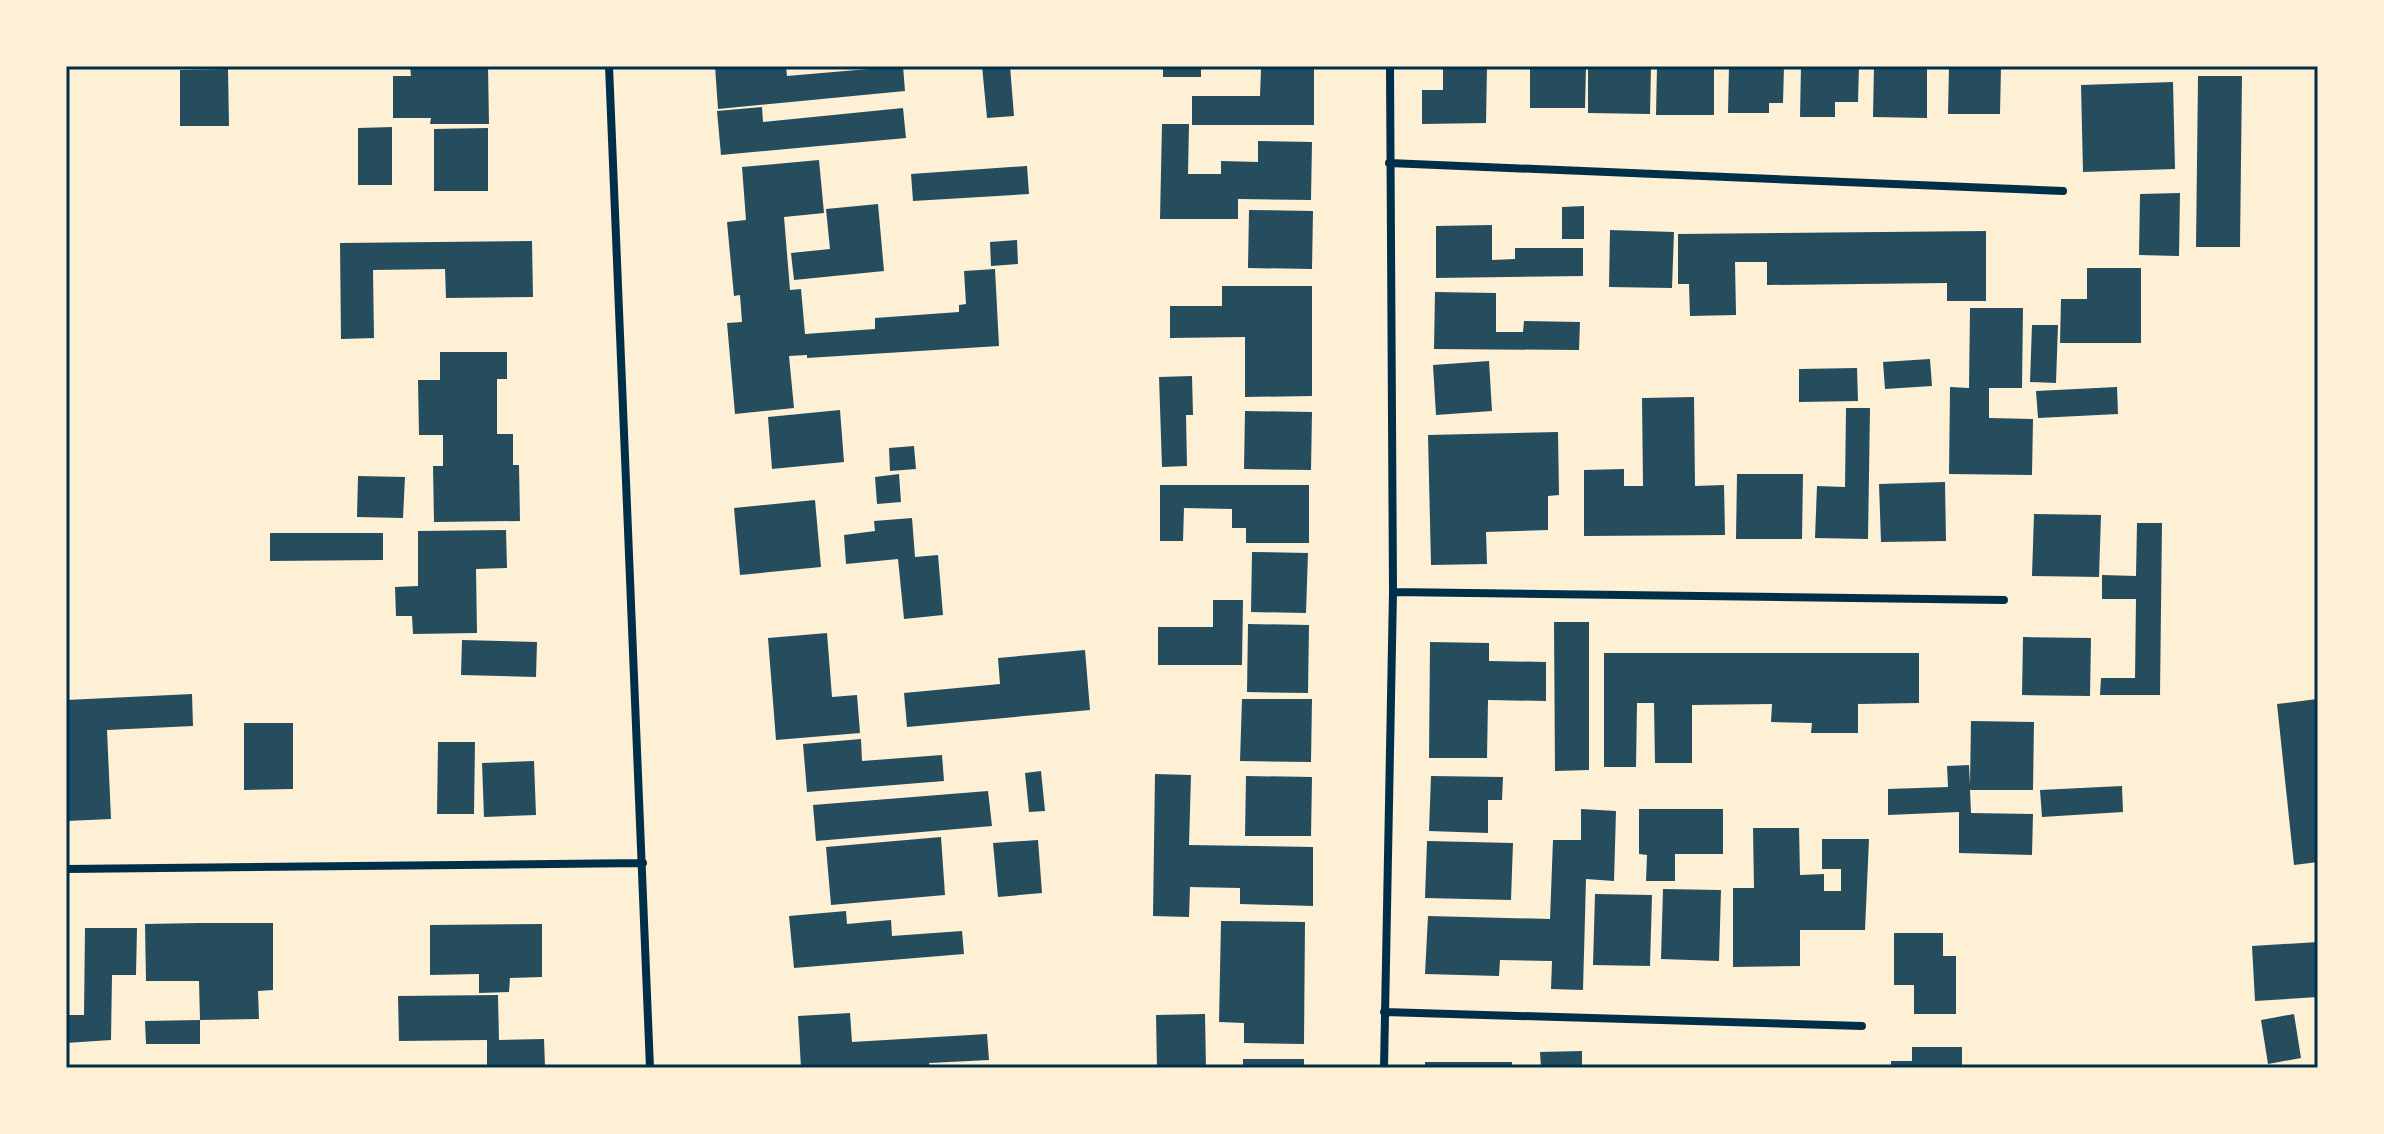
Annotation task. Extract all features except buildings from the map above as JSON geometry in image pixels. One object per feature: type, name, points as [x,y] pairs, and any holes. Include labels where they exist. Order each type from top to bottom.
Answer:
[{"type":"street","points":[[609,66],[650,1068]]},
{"type":"street","points":[[1384,1068],[1393,592],[1390,66]]},
{"type":"street","points":[[1389,163],[2063,191]]},
{"type":"street","points":[[1393,592],[2004,600]]},
{"type":"street","points":[[66,869],[643,863]]},
{"type":"street","points":[[1384,1012],[1862,1026]]}]
